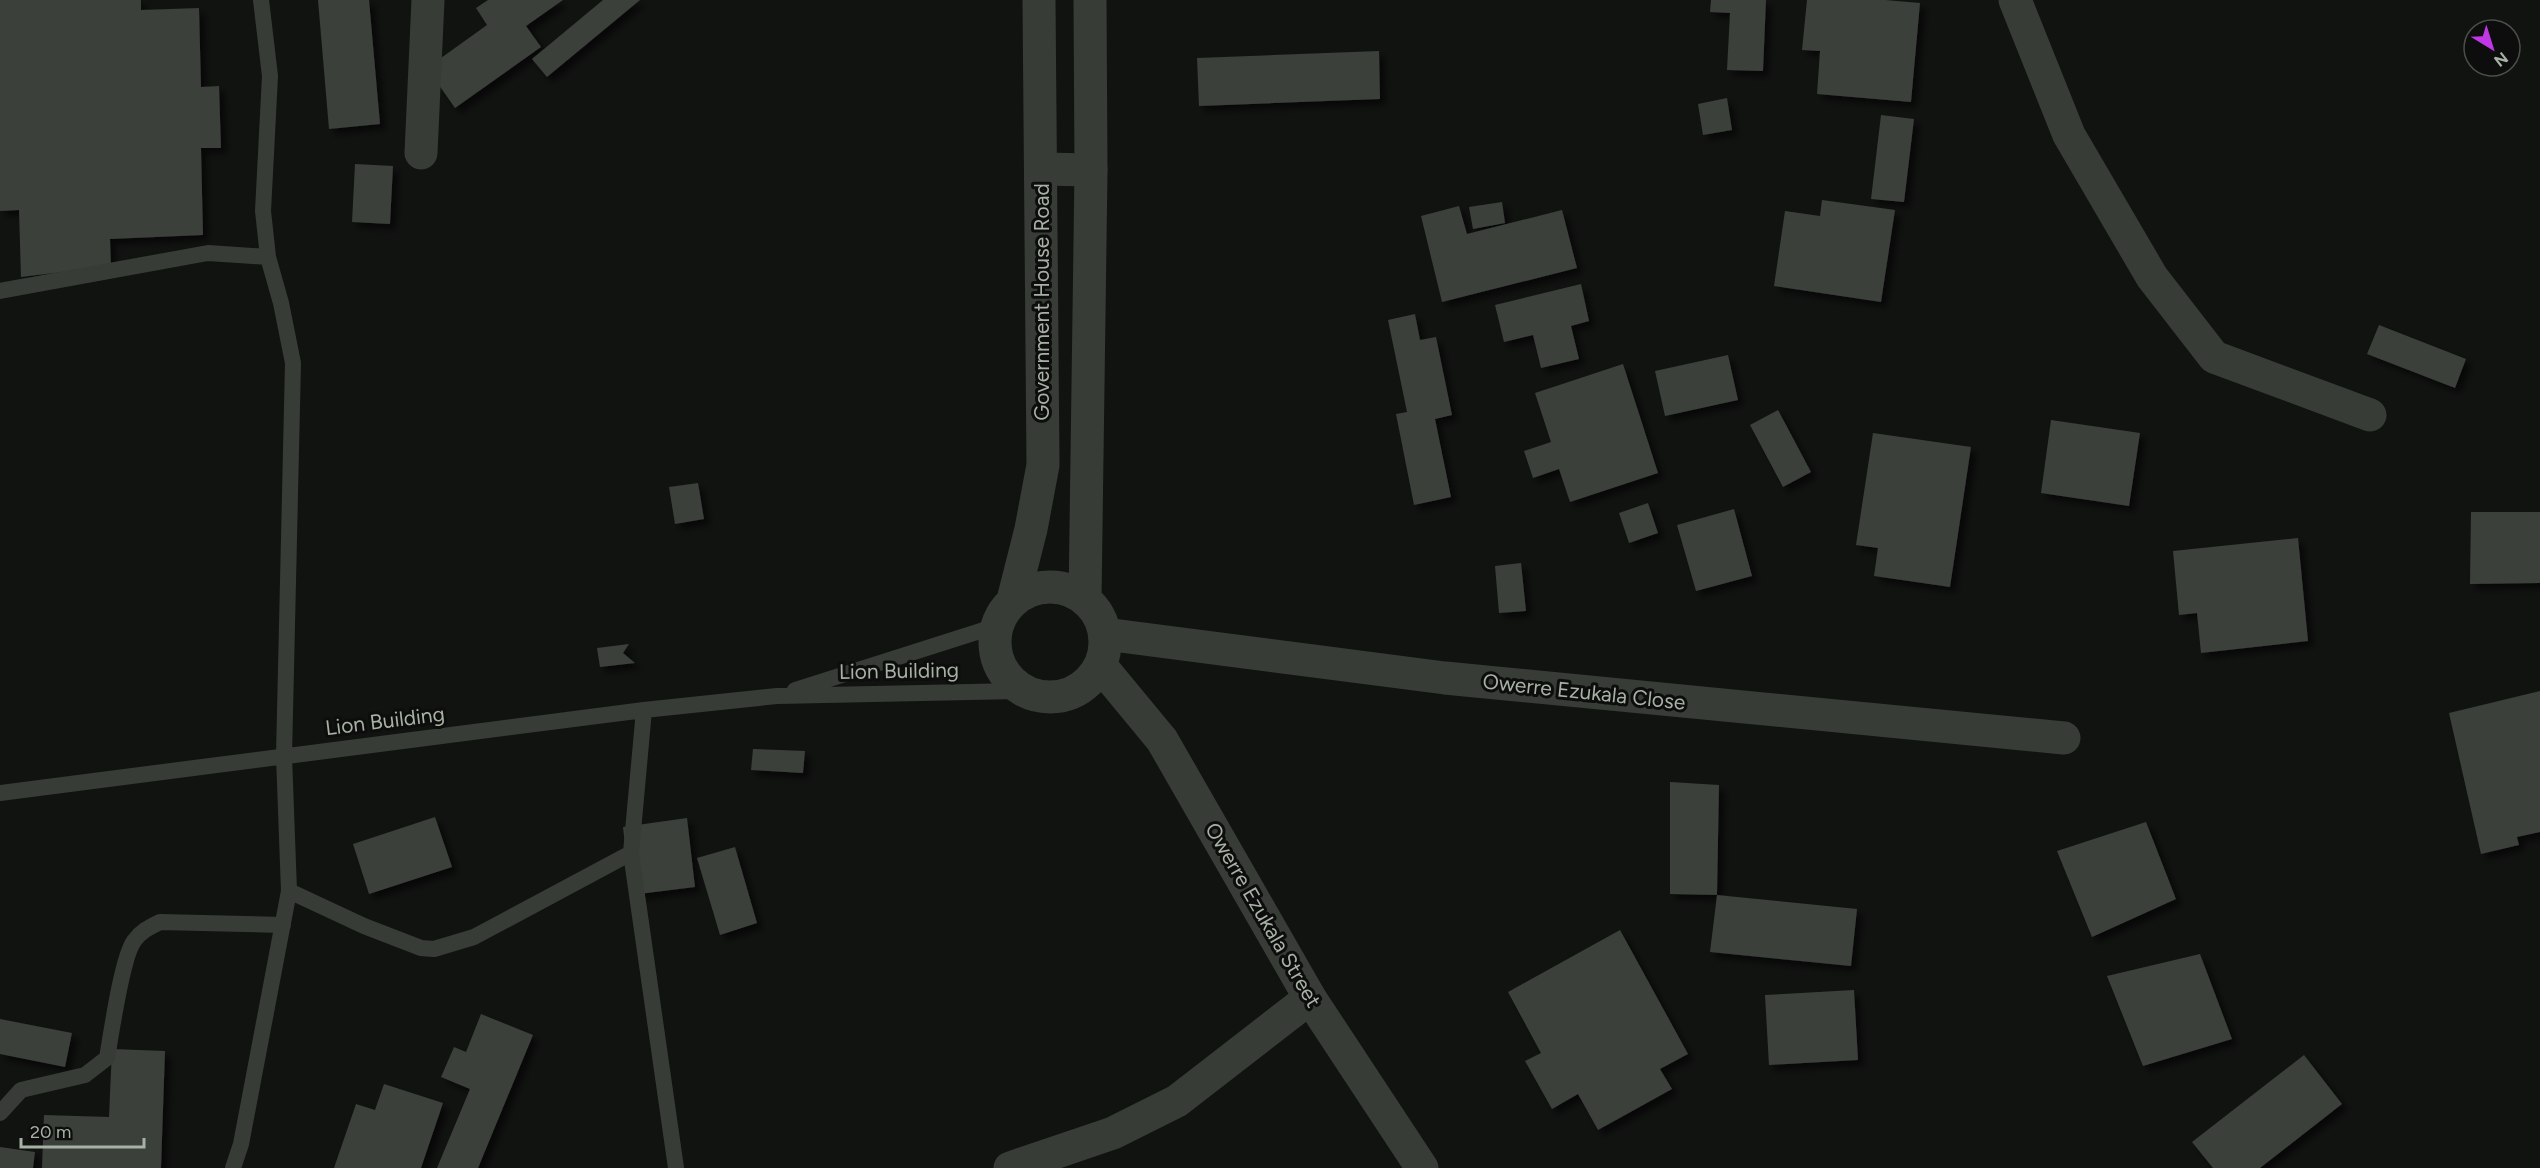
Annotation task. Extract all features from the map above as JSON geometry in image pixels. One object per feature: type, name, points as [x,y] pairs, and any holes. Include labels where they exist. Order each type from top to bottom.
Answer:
[{"type":"street","points":[[420,153],[429,0]]},
{"type":"street","name":"Government House Road","points":[[1005,613],[1031,529],[1043,465],[1039,0]]},
{"type":"street","points":[[1085,600],[1091,170],[1090,0]]},
{"type":"street","points":[[2015,0],[2069,135],[2152,278],[2214,357],[2370,415]]},
{"type":"street","points":[[1042,169],[1091,170]]},
{"type":"street","points":[[1042,587],[1057,587],[1072,591],[1085,600],[1098,615],[1102,650],[1086,684],[1066,695],[1043,697],[1022,691],[998,663],[1005,613],[1026,592],[1042,587]]},
{"type":"street","name":"Owerre Ezukala Close","points":[[1102,650],[1446,678],[2064,738]]},
{"type":"street","name":"Owerre Ezukala Street","points":[[1102,650],[1162,740],[1310,998],[1422,1168]]},
{"type":"street","points":[[1010,1168],[1113,1133],[1177,1101],[1310,998]]},
{"type":"lane","points":[[232,1168],[241,1144],[289,891],[284,756],[293,363],[281,303],[268,257],[263,211],[270,76],[261,0]]},
{"type":"lane","points":[[0,291],[208,254],[268,257]]},
{"type":"lane","name":"Lion Building","points":[[777,696],[1005,613]]},
{"type":"lane","name":"Lion Building","points":[[0,793],[644,710],[777,696],[1022,691]]},
{"type":"lane","points":[[644,710],[631,853],[676,1168]]},
{"type":"lane","points":[[289,891],[364,926],[421,948],[434,949],[474,937],[631,853]]},
{"type":"lane","points":[[0,1113],[21,1090],[85,1075],[107,1058],[126,962],[132,943],[143,931],[160,922],[283,925]]},
{"type":"building","points":[[0,0],[141,0],[141,10],[199,8],[201,87],[219,86],[221,148],[201,148],[203,235],[110,239],[111,266],[21,277],[19,210],[0,211]]},
{"type":"building","points":[[318,0],[369,0],[380,124],[329,129]]},
{"type":"building","points":[[488,0],[563,0],[526,26],[541,47],[455,108],[427,68],[487,25],[476,8]]},
{"type":"building","points":[[603,0],[640,0],[547,77],[532,59]]},
{"type":"building","points":[[1711,0],[1766,0],[1763,71],[1727,70],[1730,13],[1710,12]]},
{"type":"building","points":[[1807,0],[1885,0],[1920,3],[1911,102],[1817,94],[1820,51],[1802,50]]},
{"type":"building","points":[[1379,51],[1380,99],[1199,106],[1197,58]]},
{"type":"building","points":[[1727,98],[1732,130],[1703,135],[1698,104]]},
{"type":"building","points":[[1881,115],[1914,119],[1904,202],[1871,199]]},
{"type":"building","points":[[355,164],[393,166],[390,224],[352,222]]},
{"type":"building","points":[[1822,200],[1895,210],[1881,302],[1774,286],[1785,211],[1820,216]]},
{"type":"building","points":[[1502,202],[1505,223],[1473,229],[1469,207]]},
{"type":"building","points":[[1459,206],[1467,234],[1562,210],[1577,268],[1442,302],[1421,216]]},
{"type":"building","points":[[1581,284],[1589,321],[1571,326],[1579,359],[1541,368],[1533,335],[1504,342],[1495,305]]},
{"type":"building","points":[[1415,314],[1420,340],[1436,337],[1452,415],[1435,419],[1451,497],[1414,505],[1396,414],[1407,412],[1388,320]]},
{"type":"building","points":[[2379,325],[2466,359],[2455,388],[2367,354]]},
{"type":"building","points":[[1728,355],[1738,400],[1665,416],[1655,371]]},
{"type":"building","points":[[1623,364],[1658,473],[1570,502],[1559,469],[1533,478],[1524,451],[1551,442],[1535,393]]},
{"type":"building","points":[[1778,410],[1811,472],[1783,487],[1750,425]]},
{"type":"building","points":[[2051,420],[2140,433],[2129,506],[2041,493]]},
{"type":"building","points":[[1873,433],[1971,447],[1950,587],[1874,576],[1878,548],[1856,545]]},
{"type":"building","points":[[698,483],[704,519],[675,524],[669,487]]},
{"type":"building","points":[[1648,503],[1658,533],[1629,543],[1619,513]]},
{"type":"building","points":[[1734,509],[1752,576],[1696,591],[1677,525]]},
{"type":"building","points":[[2471,512],[2540,512],[2540,583],[2470,584]]},
{"type":"building","points":[[2298,538],[2308,641],[2201,653],[2197,613],[2179,615],[2173,551]]},
{"type":"building","points":[[1521,563],[1526,611],[1499,613],[1495,566]]},
{"type":"building","points":[[629,644],[623,653],[635,663],[600,667],[597,648]]},
{"type":"building","points":[[2540,691],[2540,832],[2517,837],[2519,845],[2481,854],[2449,713]]},
{"type":"building","points":[[753,749],[805,751],[803,773],[751,770]]},
{"type":"building","points":[[1670,782],[1719,785],[1717,895],[1670,894]]},
{"type":"building","points":[[435,817],[452,867],[369,894],[353,844]]},
{"type":"building","points":[[687,818],[695,887],[631,895],[623,827]]},
{"type":"building","points":[[2146,822],[2176,899],[2092,937],[2057,851]]},
{"type":"building","points":[[735,847],[757,923],[720,935],[697,858]]},
{"type":"building","points":[[1717,895],[1857,909],[1851,966],[1710,952]]},
{"type":"building","points":[[1620,930],[1688,1054],[1660,1069],[1672,1089],[1598,1130],[1578,1094],[1552,1109],[1525,1061],[1541,1053],[1508,992]]},
{"type":"building","points":[[2200,954],[2232,1039],[2143,1066],[2107,976]]},
{"type":"building","points":[[1854,990],[1858,1060],[1769,1065],[1765,995]]},
{"type":"building","points":[[481,1014],[533,1035],[478,1168],[437,1168],[470,1089],[441,1077],[454,1047],[466,1052]]},
{"type":"building","points":[[0,1019],[72,1033],[65,1067],[0,1054]]},
{"type":"building","points":[[112,1049],[165,1051],[161,1168],[42,1168],[44,1115],[109,1117]]},
{"type":"building","points":[[2304,1055],[2342,1104],[2260,1168],[2213,1168],[2192,1142]]},
{"type":"building","points":[[384,1084],[443,1103],[421,1168],[334,1168],[356,1104],[375,1110]]},
{"type":"building","points":[[0,1147],[35,1152],[33,1168],[0,1168]]}]
